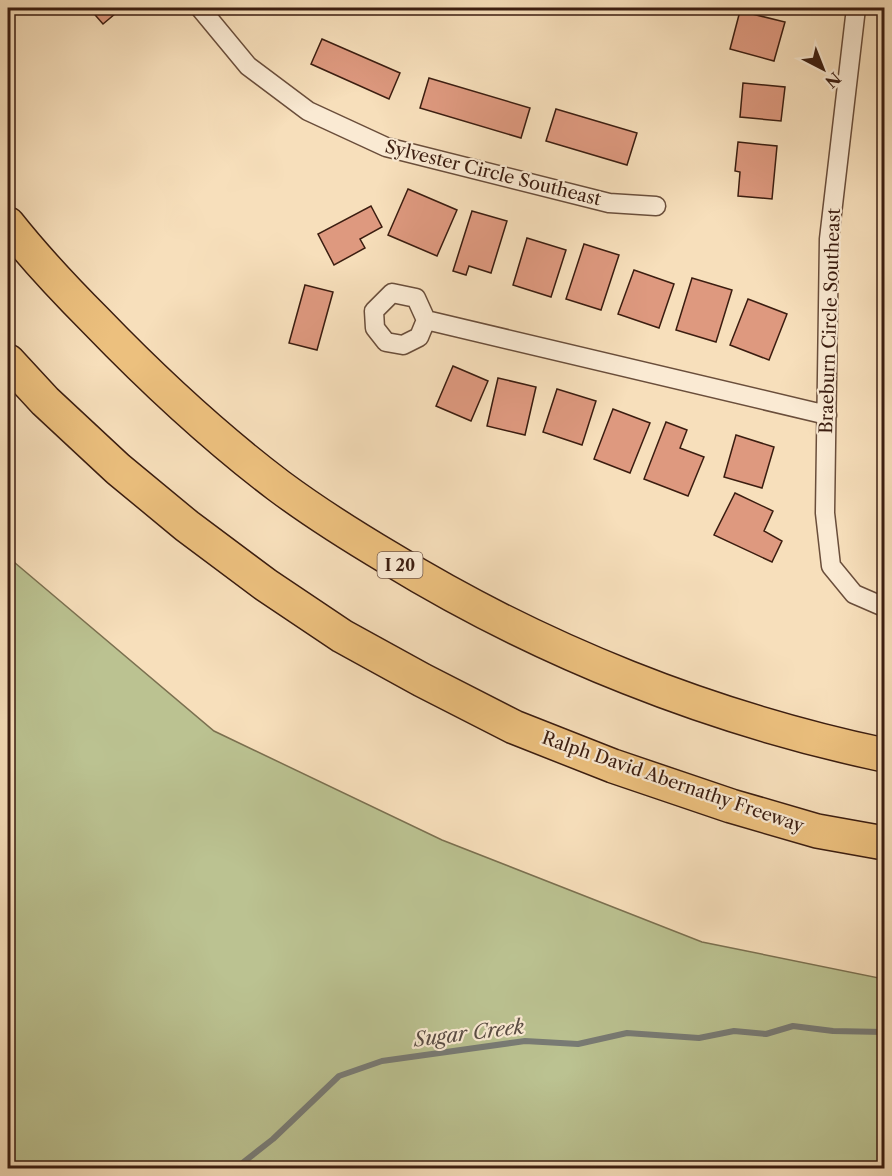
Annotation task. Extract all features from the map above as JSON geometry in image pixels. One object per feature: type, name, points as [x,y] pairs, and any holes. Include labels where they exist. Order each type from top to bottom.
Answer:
[{"type":"highway","name":"I 20","points":[[8,224],[74,299],[141,368],[218,437],[280,486],[353,537],[435,587],[502,622],[599,666],[692,702],[783,730],[885,755]]},
{"type":"highway","name":"Ralph David Abernathy Freeway","points":[[8,361],[45,401],[118,469],[187,526],[266,585],[333,630],[412,675],[514,727],[614,766],[731,806],[817,831],[885,843]]},
{"type":"street","name":"Sylvester Circle Southeast","points":[[200,8],[248,66],[308,111],[386,147],[609,203],[657,206]]},
{"type":"street","name":"Braeburn Circle Southeast","points":[[856,8],[829,239],[825,513],[831,566],[854,594],[885,608]]},
{"type":"street","points":[[426,320],[827,415]]},
{"type":"green space","points":[[8,557],[214,731],[442,840],[702,942],[884,979],[884,1168],[8,1168]]},
{"type":"building","points":[[89,8],[122,8],[103,24]]},
{"type":"building","points":[[740,11],[785,22],[774,61],[730,49]]},
{"type":"building","points":[[322,39],[400,73],[389,99],[311,64]]},
{"type":"building","points":[[429,78],[530,108],[521,138],[420,108]]},
{"type":"building","points":[[743,83],[785,87],[781,121],[740,117]]},
{"type":"building","points":[[556,109],[637,133],[627,165],[546,141]]},
{"type":"building","points":[[738,142],[777,146],[772,199],[738,196],[740,172],[735,171]]},
{"type":"building","points":[[408,189],[457,210],[437,256],[388,235]]},
{"type":"building","points":[[371,206],[382,227],[360,239],[365,248],[334,265],[318,234]]},
{"type":"building","points":[[472,211],[507,221],[491,273],[469,266],[466,275],[453,271]]},
{"type":"building","points":[[527,238],[566,250],[551,297],[513,285]]},
{"type":"building","points":[[584,244],[619,255],[601,310],[566,299]]},
{"type":"building","points":[[634,270],[674,284],[659,328],[618,314]]},
{"type":"building","points":[[692,278],[732,290],[716,342],[676,330]]},
{"type":"building","points":[[305,285],[333,292],[317,350],[289,343]]},
{"type":"building","points":[[748,299],[787,314],[769,360],[730,345]]},
{"type":"building","points":[[453,366],[488,381],[471,421],[436,406]]},
{"type":"building","points":[[498,378],[536,387],[525,435],[487,426]]},
{"type":"building","points":[[557,389],[596,401],[582,445],[543,432]]},
{"type":"building","points":[[613,409],[650,423],[630,473],[594,459]]},
{"type":"building","points":[[666,422],[687,430],[680,448],[704,457],[688,496],[644,479]]},
{"type":"building","points":[[736,435],[774,447],[762,488],[724,477]]},
{"type":"building","points":[[735,493],[773,511],[764,531],[782,541],[772,562],[714,535]]},
{"type":"waterway","name":"Sugar Creek","points":[[236,1168],[273,1139],[339,1076],[382,1061],[525,1041],[578,1044],[627,1033],[699,1038],[734,1031],[766,1034],[793,1026],[833,1031],[884,1032]]}]
